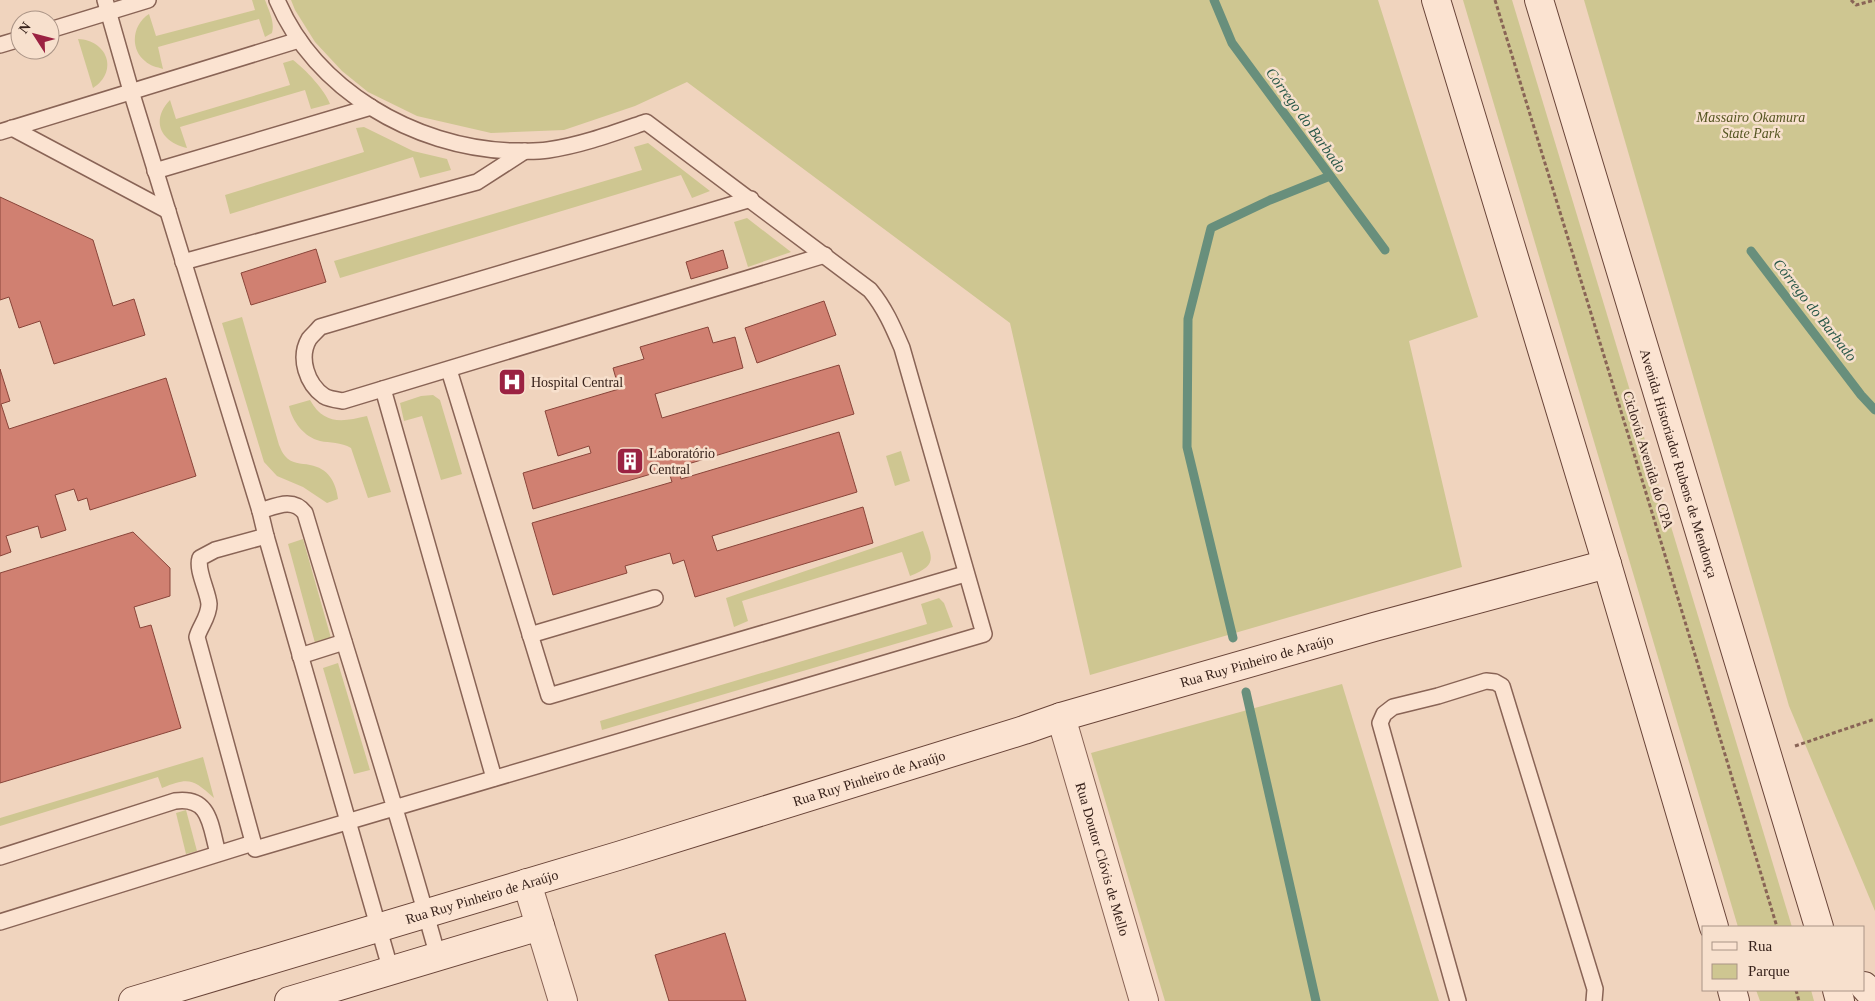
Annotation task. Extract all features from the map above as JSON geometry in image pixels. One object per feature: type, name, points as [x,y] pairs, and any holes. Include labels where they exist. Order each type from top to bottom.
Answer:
[{"type":"street","points":[[1436,0],[1607,564],[1714,926]]},
{"type":"street","name":"Avenida Historiador Rubens de Mendonça","points":[[1539,0],[1819,926]]},
{"type":"street","name":"Rua Ruy Pinheiro de Araújo","points":[[133,1001],[527,883],[1062,717],[1374,626],[1607,564]]},
{"type":"street","name":"Rua Doutor Clóvis de Mello","points":[[1062,717],[1144,1001]]},
{"type":"street","points":[[527,883],[563,1001]]},
{"type":"street","points":[[288,1001],[540,926]]},
{"type":"street","points":[[1865,987],[1875,998]]},
{"type":"lane","points":[[60,26],[107,6],[148,0]]},
{"type":"lane","points":[[266,536],[208,553],[200,558],[199,562],[209,605],[205,621],[198,632],[198,642],[255,849],[984,634],[965,574],[902,348],[882,304],[870,290],[646,122],[569,146],[546,151],[484,150],[448,141],[407,126],[351,94],[328,73],[299,40],[284,17],[276,0]]},
{"type":"lane","points":[[107,6],[155,171],[260,511],[391,970]]},
{"type":"lane","points":[[6,130],[299,40]]},
{"type":"lane","points":[[155,171],[371,107]]},
{"type":"lane","points":[[6,130],[168,211]]},
{"type":"lane","points":[[183,262],[478,182],[525,151]]},
{"type":"lane","points":[[751,200],[320,327],[309,339],[304,357],[306,372],[313,387],[325,397],[343,402],[825,255]]},
{"type":"lane","points":[[448,370],[549,696],[965,574]]},
{"type":"lane","points":[[383,389],[494,778]]},
{"type":"lane","points":[[260,511],[290,503],[297,505],[305,513],[438,957]]},
{"type":"lane","points":[[530,635],[655,598]]},
{"type":"lane","points":[[300,656],[344,642]]},
{"type":"lane","points":[[1458,1001],[1380,723],[1384,714],[1393,707],[1438,696],[1486,681],[1495,682],[1502,686],[1595,989],[1594,1001]]},
{"type":"lane","points":[[0,857],[175,801],[186,800],[196,802],[204,809],[218,854]]},
{"type":"lane","points":[[0,922],[254,843]]},
{"type":"path","name":"Ciclovia Avenida do CPA","points":[[1495,0],[1777,926]]},
{"type":"path","points":[[1851,0],[1856,5],[1875,0]]},
{"type":"path","points":[[1767,755],[1875,719]]},
{"type":"green space","points":[[252,0],[265,0],[270,12],[273,25],[272,33],[265,37],[259,19],[158,47],[163,69],[147,63],[137,50],[135,43],[136,30],[149,14],[156,36],[255,10]]},
{"type":"green space","points":[[291,0],[1378,0],[1478,317],[1409,341],[1462,567],[1090,675],[1010,323],[687,82],[635,106],[564,130],[491,133],[417,116],[368,92],[342,71],[315,42]]},
{"type":"green space","points":[[1463,0],[1512,0],[1792,926],[1738,926]]},
{"type":"green space","name":"Massairo Okamura State Park","points":[[1584,0],[1875,0],[1875,911],[1789,706]]},
{"type":"green space","points":[[78,39],[96,45],[102,50],[106,58],[106,73],[93,88]]},
{"type":"green space","points":[[293,60],[314,80],[324,92],[330,104],[311,109],[305,90],[180,127],[187,148],[171,141],[161,130],[161,116],[170,100],[176,119],[290,85],[283,63]]},
{"type":"green space","points":[[364,127],[413,151],[447,159],[451,170],[420,178],[413,157],[230,214],[225,195],[364,152],[356,128]]},
{"type":"green space","points":[[648,143],[710,191],[692,198],[681,175],[340,278],[334,261],[642,170],[634,147]]},
{"type":"green space","points":[[747,218],[791,252],[748,267],[734,222]]},
{"type":"green space","points":[[242,317],[282,452],[287,459],[296,463],[322,469],[333,482],[338,499],[327,503],[303,487],[277,476],[264,462],[222,323]]},
{"type":"green space","points":[[433,395],[440,400],[462,474],[441,480],[422,416],[404,421],[400,403],[421,396]]},
{"type":"green space","points":[[310,400],[321,414],[334,420],[350,420],[367,416],[391,492],[368,498],[351,448],[314,439],[300,428],[289,406]]},
{"type":"green space","points":[[901,451],[910,481],[895,486],[886,456]]},
{"type":"green space","points":[[923,531],[931,559],[926,568],[920,572],[910,576],[902,552],[742,601],[748,621],[734,627],[726,598]]},
{"type":"green space","points":[[303,539],[331,638],[315,643],[288,544]]},
{"type":"green space","points":[[939,598],[944,603],[953,627],[602,730],[600,721],[927,624],[921,604]]},
{"type":"green space","points":[[338,663],[370,770],[354,774],[323,668]]},
{"type":"green space","points":[[1342,684],[1439,1001],[1165,1001],[1091,753]]},
{"type":"green space","points":[[203,757],[214,798],[201,787],[185,781],[162,788],[158,777],[0,826],[0,818]]},
{"type":"green space","points":[[186,810],[197,851],[186,854],[176,813]]},
{"type":"green space","points":[[1756,991],[1811,991],[1814,1001],[1760,1001]]},
{"type":"building","points":[[0,197],[93,240],[113,306],[134,299],[145,335],[54,364],[40,321],[19,328],[9,297],[0,300]]},
{"type":"building","points":[[316,249],[326,282],[251,305],[241,273]]},
{"type":"building","points":[[723,250],[728,268],[691,279],[686,262]]},
{"type":"building","points":[[824,301],[836,335],[757,363],[745,328]]},
{"type":"building","name":"Laboratório Central","points":[[708,327],[713,343],[735,337],[743,368],[655,394],[662,418],[839,365],[854,414],[678,467],[681,479],[839,432],[857,492],[712,536],[717,551],[863,507],[873,543],[695,597],[684,560],[673,564],[670,553],[625,566],[627,573],[553,595],[532,523],[672,482],[668,469],[533,509],[523,473],[591,453],[589,446],[558,456],[545,411],[619,389],[613,368],[644,359],[640,347]]},
{"type":"building","points":[[0,369],[10,401],[1,404],[9,429],[166,378],[196,476],[90,510],[87,498],[78,501],[74,489],[55,495],[66,530],[41,538],[38,526],[6,536],[11,552],[0,556]]},
{"type":"building","points":[[133,532],[170,568],[170,596],[134,607],[140,628],[151,625],[181,728],[0,783],[0,573]]},
{"type":"building","points":[[725,933],[746,1001],[669,1001],[655,955]]},
{"type":"waterway","name":"Córrego do Barbado","points":[[1214,0],[1232,43],[1385,250]]},
{"type":"waterway","points":[[1233,638],[1187,447],[1188,319],[1211,228],[1270,200],[1330,176]]},
{"type":"waterway","name":"Córrego do Barbado","points":[[1751,251],[1861,395],[1875,410]]},
{"type":"waterway","points":[[1246,692],[1316,1001]]},
{"type":"place","name":"Hospital Central","points":[[512,382]]},
{"type":"place","name":"Laboratório Central","points":[[630,461]]}]
